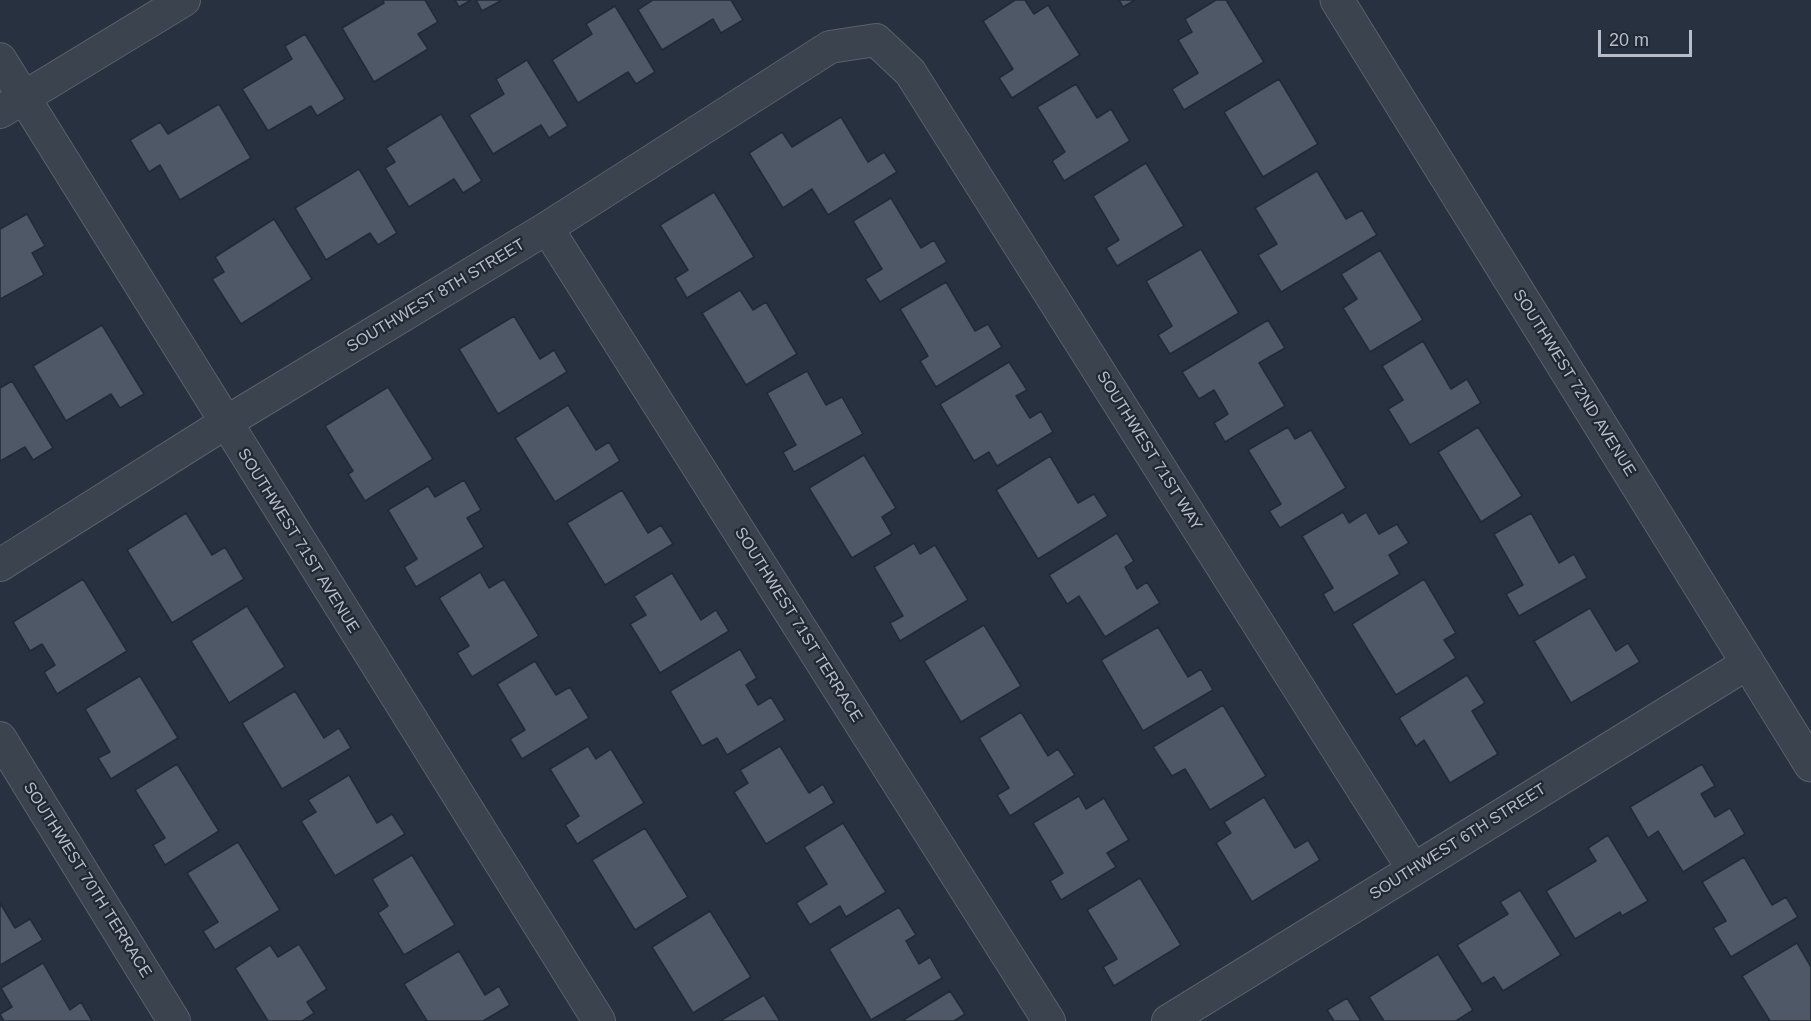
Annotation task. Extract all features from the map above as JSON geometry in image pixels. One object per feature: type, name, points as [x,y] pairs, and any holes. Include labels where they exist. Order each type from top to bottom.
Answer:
[{"type":"street","points":[[12,105],[184,0]]},
{"type":"street","name":"SOUTHWEST 72ND AVENUE","points":[[1337,0],[1811,765]]},
{"type":"street","name":"SOUTHWEST 8TH STREET","points":[[0,566],[225,423],[547,228],[830,47],[876,40]]},
{"type":"street","name":"SOUTHWEST 71ST WAY","points":[[876,40],[910,72],[1413,869]]},
{"type":"street","name":"SOUTHWEST 71ST AVENUE","points":[[0,59],[12,105],[225,423],[599,1021]]},
{"type":"street","name":"SOUTHWEST 71ST TERRACE","points":[[547,228],[1049,1021]]},
{"type":"street","name":"SOUTHWEST 6TH STREET","points":[[1168,1021],[1748,663]]},
{"type":"street","name":"SOUTHWEST 70TH TERRACE","points":[[0,738],[174,1021]]},
{"type":"building","points":[[383,0],[425,0],[438,22],[418,34],[428,49],[374,82],[342,28],[384,3]]},
{"type":"building","points":[[455,0],[471,0],[459,7]]},
{"type":"building","points":[[476,0],[502,0],[482,11]]},
{"type":"building","points":[[653,0],[731,0],[743,20],[721,33],[713,19],[662,50],[638,10]]},
{"type":"building","points":[[1015,0],[1025,0],[1034,14],[1048,5],[1080,55],[1012,98],[999,78],[1013,69],[983,21]]},
{"type":"building","points":[[1119,0],[1135,0],[1123,7]]},
{"type":"building","points":[[1216,0],[1226,0],[1264,62],[1184,110],[1172,89],[1198,73],[1178,40],[1192,32],[1185,19]]},
{"type":"building","points":[[615,6],[655,72],[636,84],[628,72],[578,103],[552,60],[592,34],[586,24]]},
{"type":"building","points":[[305,34],[345,99],[317,116],[311,106],[268,131],[242,89],[292,59],[285,46]]},
{"type":"building","points":[[527,60],[568,126],[549,138],[541,125],[493,154],[469,115],[504,94],[496,79]]},
{"type":"building","points":[[1279,79],[1318,144],[1263,177],[1224,112]]},
{"type":"building","points":[[1076,84],[1097,118],[1111,109],[1130,141],[1064,181],[1052,161],[1065,152],[1037,107]]},
{"type":"building","points":[[219,104],[251,158],[180,200],[160,165],[149,172],[130,140],[160,122],[168,134]]},
{"type":"building","points":[[441,114],[482,181],[463,193],[454,179],[409,207],[385,168],[395,162],[386,148]]},
{"type":"building","points":[[841,117],[868,162],[884,152],[897,172],[828,215],[812,189],[783,208],[749,153],[782,132],[792,147]]},
{"type":"building","points":[[1146,163],[1184,226],[1117,266],[1106,248],[1119,240],[1093,196]]},
{"type":"building","points":[[359,169],[397,233],[378,245],[370,233],[326,260],[295,208]]},
{"type":"building","points":[[1317,171],[1346,219],[1362,210],[1377,235],[1281,292],[1258,255],[1277,244],[1255,208]]},
{"type":"building","points":[[714,192],[754,257],[687,298],[675,278],[688,270],[660,225]]},
{"type":"building","points":[[891,198],[921,248],[934,240],[947,262],[880,302],[865,279],[882,269],[853,221]]},
{"type":"building","points":[[27,214],[45,246],[32,253],[44,275],[0,299],[0,229]]},
{"type":"building","points":[[274,219],[312,279],[241,324],[212,279],[224,272],[215,257]]},
{"type":"building","points":[[1201,249],[1239,313],[1170,354],[1158,335],[1172,326],[1146,281]]},
{"type":"building","points":[[1380,250],[1423,320],[1370,352],[1343,308],[1357,299],[1341,274]]},
{"type":"building","points":[[946,282],[975,331],[988,324],[1002,347],[936,387],[920,361],[928,356],[900,309]]},
{"type":"building","points":[[740,290],[753,310],[766,302],[797,354],[746,385],[702,313]]},
{"type":"building","points":[[514,316],[540,359],[554,350],[567,372],[498,414],[459,349]]},
{"type":"building","points":[[1268,320],[1285,348],[1259,363],[1285,406],[1225,442],[1214,423],[1228,414],[1214,390],[1199,399],[1182,372]]},
{"type":"building","points":[[102,325],[144,394],[120,408],[111,394],[66,421],[33,366]]},
{"type":"building","points":[[1423,341],[1451,389],[1467,379],[1481,403],[1410,445],[1388,409],[1403,400],[1382,366]]},
{"type":"building","points":[[1009,362],[1027,390],[1016,396],[1030,418],[1041,411],[1053,432],[997,466],[989,452],[974,461],[940,404]]},
{"type":"building","points":[[807,371],[826,405],[842,397],[863,434],[794,472],[783,452],[796,445],[767,393]]},
{"type":"building","points":[[12,381],[53,448],[33,460],[25,447],[0,461],[0,388]]},
{"type":"building","points":[[388,387],[433,459],[365,501],[348,474],[353,471],[325,426]]},
{"type":"building","points":[[568,405],[596,450],[609,442],[620,461],[555,502],[515,438]]},
{"type":"building","points":[[1288,427],[1295,439],[1311,430],[1346,488],[1280,528],[1269,511],[1281,504],[1248,450]]},
{"type":"building","points":[[1478,427],[1522,496],[1481,522],[1438,452]]},
{"type":"building","points":[[864,455],[896,508],[882,517],[892,534],[852,558],[809,488]]},
{"type":"building","points":[[1050,456],[1078,503],[1094,494],[1108,516],[1038,559],[996,490]]},
{"type":"building","points":[[464,480],[481,510],[467,518],[484,547],[416,587],[404,567],[417,559],[388,510],[428,486],[435,497]]},
{"type":"building","points":[[622,490],[648,533],[661,525],[673,544],[605,585],[567,523]]},
{"type":"building","points":[[1343,512],[1349,523],[1366,512],[1379,534],[1397,524],[1409,543],[1389,555],[1400,574],[1334,613],[1323,594],[1333,588],[1302,536]]},
{"type":"building","points":[[186,513],[212,555],[225,547],[244,579],[172,623],[127,550]]},
{"type":"building","points":[[1531,513],[1559,563],[1574,554],[1587,578],[1519,616],[1506,594],[1523,585],[1494,534]]},
{"type":"building","points":[[1117,533],[1134,561],[1125,567],[1137,589],[1147,582],[1160,603],[1105,637],[1079,596],[1067,604],[1049,575]]},
{"type":"building","points":[[914,543],[920,554],[935,545],[968,600],[900,641],[890,623],[903,616],[874,567]]},
{"type":"building","points":[[480,572],[489,588],[504,579],[539,636],[472,677],[457,653],[469,646],[439,598]]},
{"type":"building","points":[[672,573],[701,620],[716,610],[729,631],[660,673],[630,624],[646,615],[634,596]]},
{"type":"building","points":[[83,579],[127,651],[57,694],[44,672],[55,665],[42,644],[30,651],[13,622]]},
{"type":"building","points":[[1424,579],[1456,633],[1444,640],[1456,658],[1396,695],[1352,624]]},
{"type":"building","points":[[247,606],[285,667],[229,703],[191,641]]},
{"type":"building","points":[[1590,608],[1616,651],[1628,643],[1640,662],[1571,703],[1534,641]]},
{"type":"building","points":[[984,625],[1021,686],[961,722],[924,661]]},
{"type":"building","points":[[1158,627],[1188,677],[1201,669],[1213,690],[1143,731],[1101,660]]},
{"type":"building","points":[[740,649],[757,678],[746,685],[758,705],[771,697],[785,720],[727,755],[717,738],[702,746],[670,691]]},
{"type":"building","points":[[535,661],[556,695],[570,687],[589,718],[522,759],[510,739],[525,730],[497,684]]},
{"type":"building","points":[[1467,675],[1485,703],[1472,711],[1498,754],[1450,783],[1424,740],[1416,746],[1399,718]]},
{"type":"building","points":[[140,676],[178,738],[111,779],[98,758],[110,752],[85,709]]},
{"type":"building","points":[[295,691],[324,738],[339,728],[351,748],[282,789],[242,723]]},
{"type":"building","points":[[1223,705],[1266,776],[1210,810],[1185,769],[1172,776],[1153,747]]},
{"type":"building","points":[[1021,712],[1048,756],[1058,749],[1075,775],[1010,816],[997,795],[1009,788],[979,738]]},
{"type":"building","points":[[588,746],[596,759],[611,749],[644,803],[577,844],[565,825],[579,816],[550,769]]},
{"type":"building","points":[[780,746],[809,793],[823,784],[834,803],[766,844],[734,792],[748,783],[740,770]]},
{"type":"building","points":[[177,764],[219,831],[165,865],[153,845],[165,838],[135,790]]},
{"type":"building","points":[[1702,764],[1715,786],[1701,794],[1715,817],[1730,808],[1745,834],[1683,872],[1658,831],[1648,838],[1630,807]]},
{"type":"building","points":[[349,775],[377,823],[392,814],[405,834],[335,876],[301,821],[316,812],[308,800]]},
{"type":"building","points":[[1079,796],[1086,809],[1104,798],[1129,840],[1107,853],[1116,867],[1061,900],[1050,881],[1063,873],[1033,823]]},
{"type":"building","points":[[1264,797],[1295,848],[1308,840],[1320,860],[1252,902],[1216,843],[1231,833],[1224,822]]},
{"type":"building","points":[[843,823],[886,892],[846,917],[840,906],[810,925],[796,903],[827,884],[804,847]]},
{"type":"building","points":[[645,828],[688,897],[635,930],[592,860]]},
{"type":"building","points":[[1608,835],[1648,901],[1622,916],[1620,912],[1575,939],[1546,891],[1596,861],[1588,848]]},
{"type":"building","points":[[238,842],[280,910],[215,950],[203,931],[218,922],[187,873]]},
{"type":"building","points":[[412,855],[455,925],[404,955],[378,913],[388,906],[372,879]]},
{"type":"building","points":[[1744,857],[1772,905],[1786,897],[1798,917],[1731,957],[1713,928],[1726,921],[1702,882]]},
{"type":"building","points":[[1140,878],[1181,945],[1114,986],[1103,967],[1117,959],[1087,910]]},
{"type":"building","points":[[1520,890],[1561,955],[1503,991],[1494,977],[1482,984],[1457,945],[1508,914],[1500,902]]},
{"type":"building","points":[[0,903],[15,928],[30,919],[43,940],[0,965]]},
{"type":"building","points":[[899,907],[916,935],[906,941],[919,964],[930,957],[942,978],[871,1020],[829,949]]},
{"type":"building","points":[[710,911],[751,977],[693,1013],[652,947]]},
{"type":"building","points":[[1797,943],[1811,967],[1811,1021],[1770,1021],[1742,976]]},
{"type":"building","points":[[299,944],[327,989],[307,1002],[314,1013],[302,1021],[268,1021],[235,968],[270,945],[278,957]]},
{"type":"building","points":[[459,951],[485,995],[499,986],[510,1005],[483,1021],[427,1021],[404,984]]},
{"type":"building","points":[[1438,954],[1473,1010],[1456,1021],[1384,1021],[1369,997]]},
{"type":"building","points":[[43,963],[70,1010],[81,1002],[92,1021],[4,1021],[0,1014],[12,1007],[1,988]]},
{"type":"building","points":[[950,991],[965,1014],[954,1021],[902,1021]]},
{"type":"building","points":[[764,995],[780,1021],[720,1021]]},
{"type":"building","points":[[1347,998],[1361,1021],[1334,1021],[1327,1010]]}]
